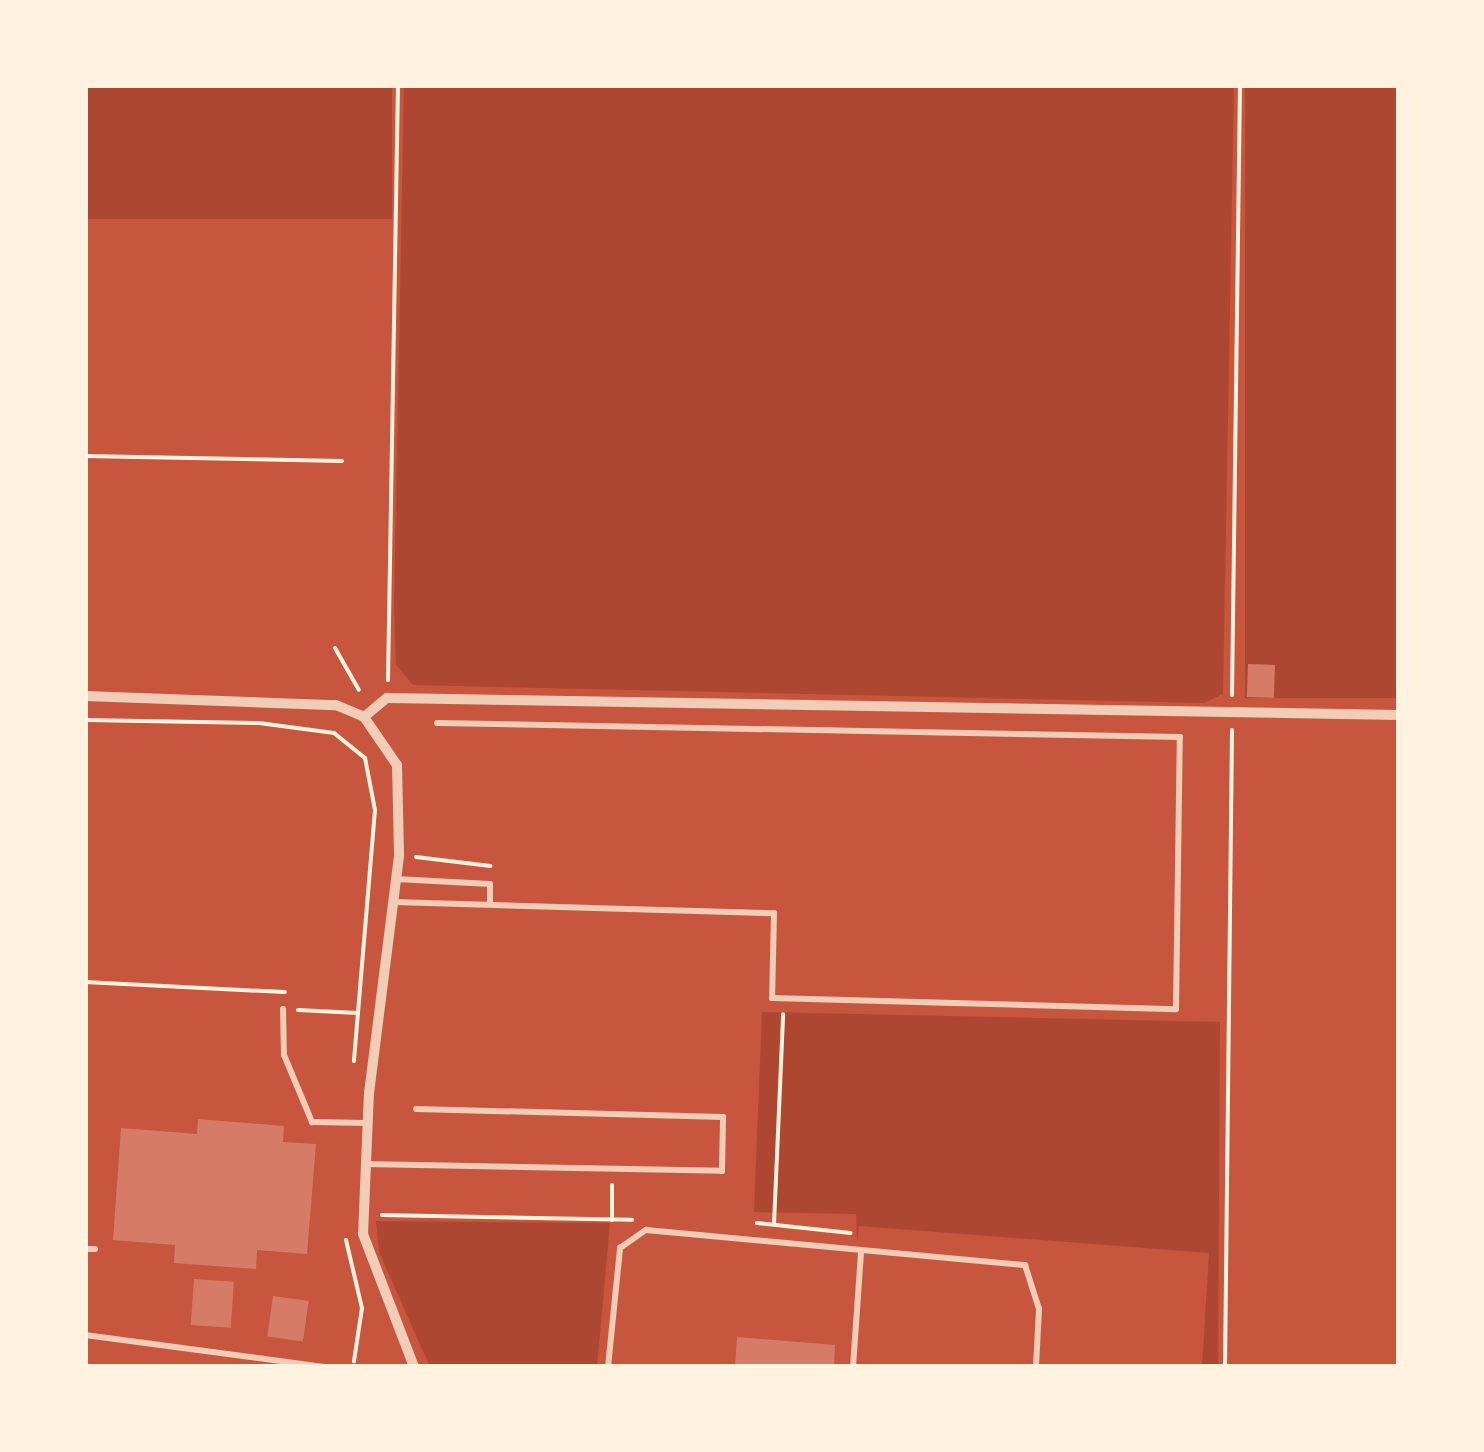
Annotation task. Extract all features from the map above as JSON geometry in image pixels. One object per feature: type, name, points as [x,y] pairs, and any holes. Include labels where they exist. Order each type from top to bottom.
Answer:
[{"type":"street","points":[[85,696],[319,702],[364,717],[401,785],[394,902],[378,1014],[364,1164],[366,1248],[414,1367]]},
{"type":"street","points":[[364,717],[387,698],[1399,714]]},
{"type":"lane","points":[[394,902],[774,913],[772,998],[1176,1009],[1180,737],[437,723]]},
{"type":"lane","points":[[396,879],[490,884],[490,904]]},
{"type":"lane","points":[[283,1010],[284,1055],[312,1122],[366,1123]]},
{"type":"lane","points":[[364,1164],[722,1171],[723,1118],[416,1109]]},
{"type":"lane","points":[[608,1367],[620,1248],[634,1234],[1025,1265],[1039,1309],[1036,1367]]},
{"type":"lane","points":[[85,1249],[94,1249]]},
{"type":"lane","points":[[853,1367],[861,1252]]},
{"type":"lane","points":[[85,1335],[326,1367]]},
{"type":"path","points":[[387,698],[398,85]]},
{"type":"path","points":[[1225,1367],[1240,85]]},
{"type":"path","points":[[85,456],[342,461]]},
{"type":"path","points":[[335,648],[359,690]]},
{"type":"path","points":[[85,720],[334,734],[357,749],[372,778],[373,854],[354,1067]]},
{"type":"path","points":[[373,854],[385,854]]},
{"type":"path","points":[[412,857],[490,866]]},
{"type":"path","points":[[85,982],[284,992]]},
{"type":"path","points":[[774,1224],[783,998]]},
{"type":"path","points":[[283,1010],[378,1014]]},
{"type":"path","points":[[374,1215],[612,1220],[612,1169]]},
{"type":"path","points":[[346,1228],[362,1308],[354,1361]]},
{"type":"shaded area","points":[[85,85],[392,85],[392,219],[85,219]]},
{"type":"shaded area","points":[[404,85],[1234,85],[1223,694],[1204,703],[413,685],[396,665],[394,605]]},
{"type":"shaded area","points":[[1245,85],[1399,85],[1399,698],[1245,698]]},
{"type":"shaded area","points":[[762,1012],[1220,1022],[1218,1367],[1202,1367],[1209,1253],[859,1226],[857,1242],[856,1214],[754,1212]]},
{"type":"shaded area","points":[[376,1221],[610,1223],[597,1367],[430,1367],[379,1252]]},
{"type":"building","points":[[1248,664],[1275,665],[1274,698],[1247,697]]},
{"type":"building","points":[[198,1119],[284,1126],[283,1142],[316,1144],[307,1254],[257,1250],[256,1269],[174,1263],[175,1245],[113,1240],[121,1128],[197,1134]]},
{"type":"building","points":[[194,1279],[234,1282],[231,1328],[191,1325]]},
{"type":"building","points":[[273,1296],[309,1301],[303,1342],[267,1337]]},
{"type":"building","points":[[737,1337],[835,1345],[834,1367],[735,1367]]}]
